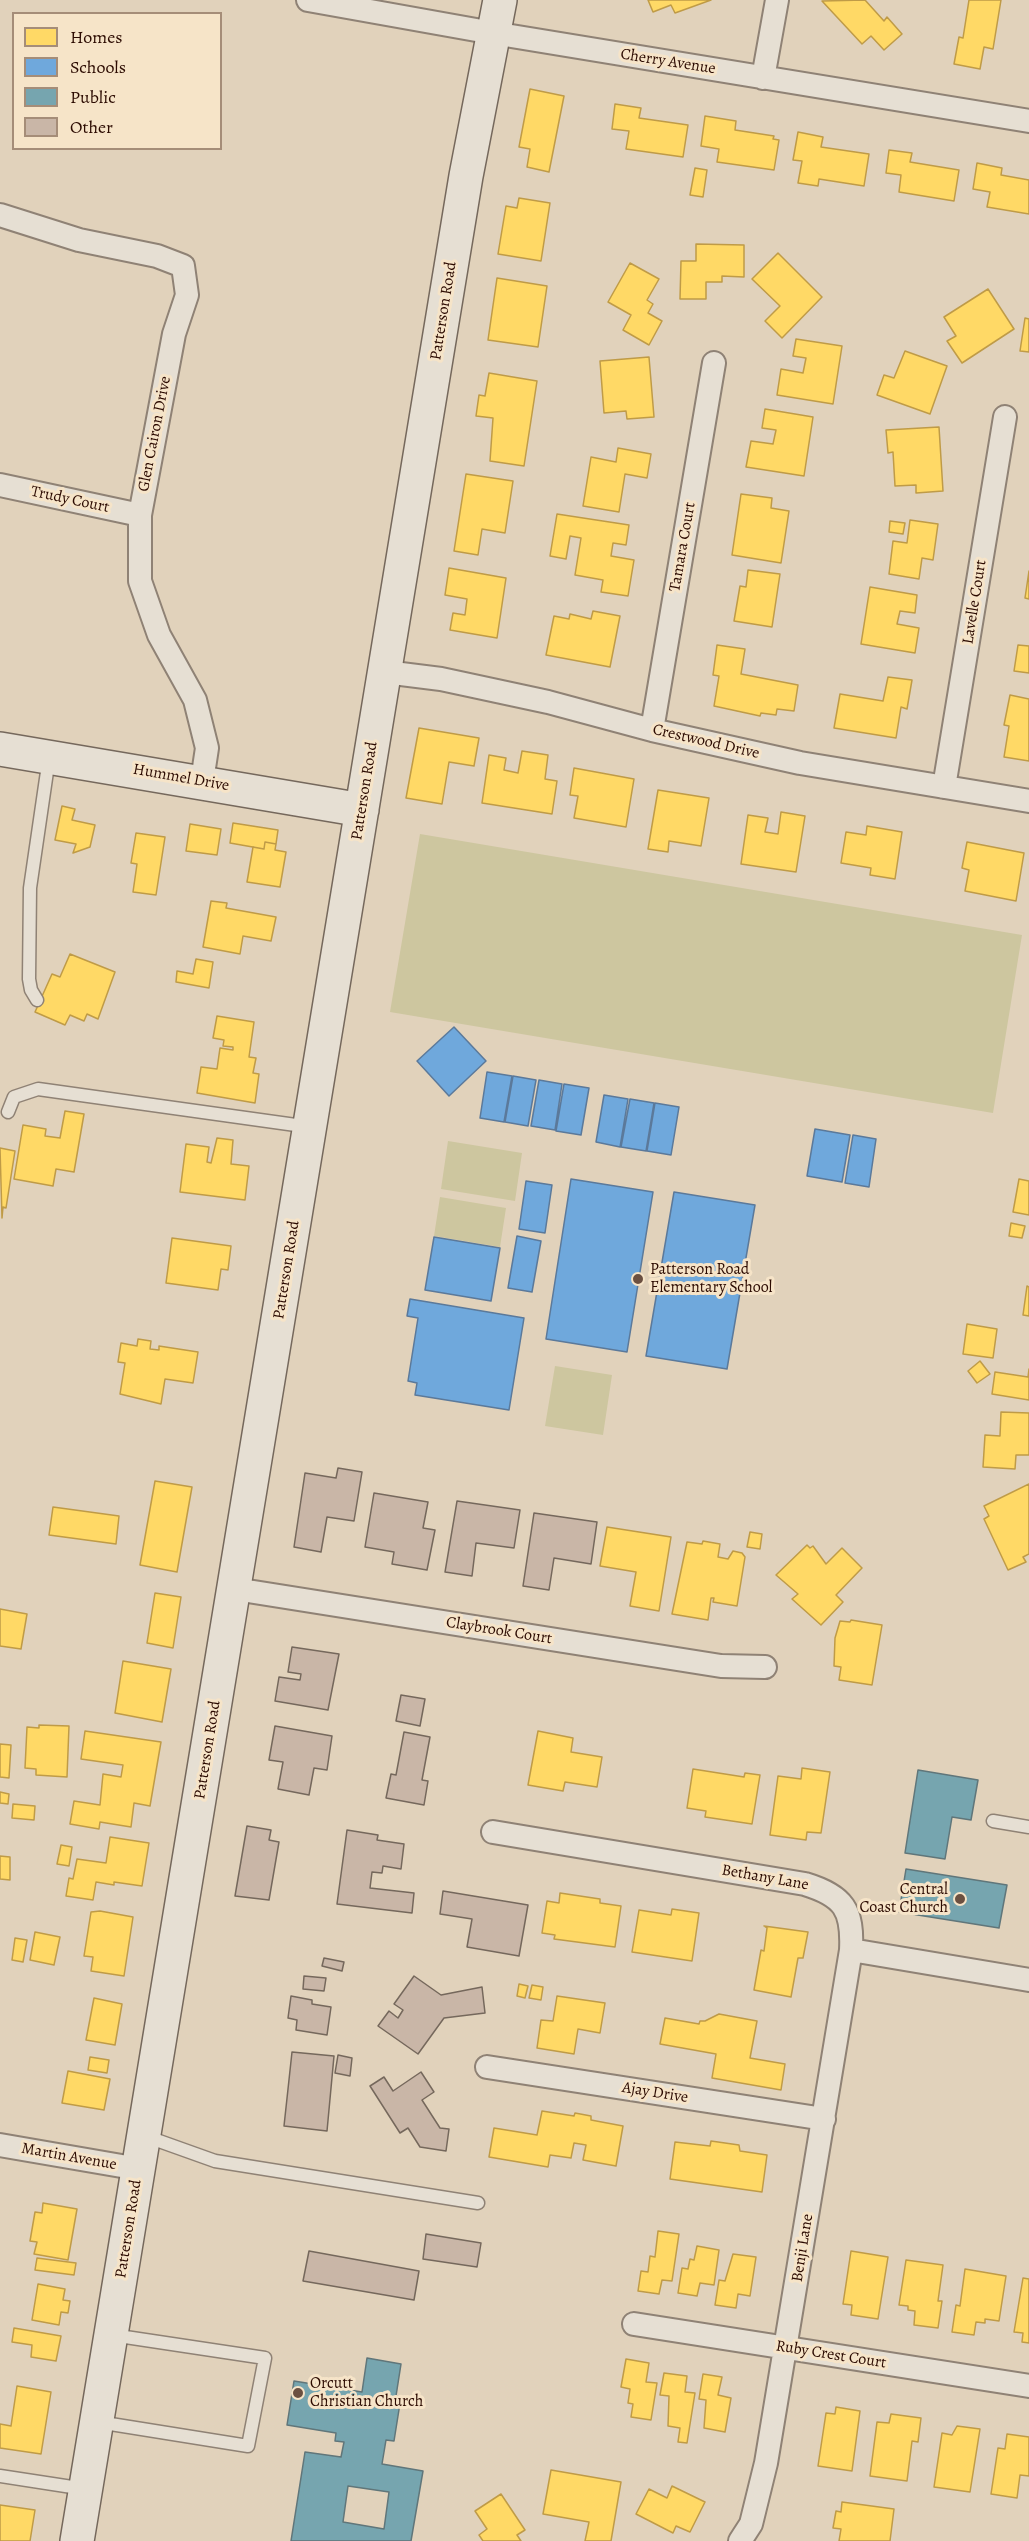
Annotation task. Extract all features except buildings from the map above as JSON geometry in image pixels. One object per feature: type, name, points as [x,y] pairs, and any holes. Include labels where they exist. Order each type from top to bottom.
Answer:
[{"type":"street","name":"Cherry Avenue","points":[[308,0],[493,33],[1029,121]]},
{"type":"street","name":"Patterson Road","points":[[77,2541],[466,177],[500,0]]},
{"type":"street","points":[[763,78],[777,0]]},
{"type":"street","name":"Glen Cairon Drive","points":[[0,215],[79,240],[157,256],[183,266],[187,295],[174,334],[140,515],[140,581],[159,635],[195,700],[207,748],[202,781]]},
{"type":"street","name":"Tamara Court","points":[[652,730],[714,363]]},
{"type":"street","name":"Lavelle Court","points":[[944,787],[1005,417]]},
{"type":"street","name":"Trudy Court","points":[[0,484],[140,515]]},
{"type":"street","name":"Crestwood Drive","points":[[385,672],[441,679],[548,702],[652,730],[800,763],[1029,801]]},
{"type":"street","name":"Hummel Drive","points":[[0,749],[202,781],[362,810]]},
{"type":"street","name":"Claybrook Court","points":[[235,1589],[721,1666],[765,1666]]},
{"type":"street","name":"Bethany Lane","points":[[493,1832],[806,1884],[827,1891],[843,1905],[852,1923],[851,1950]]},
{"type":"street","points":[[851,1950],[1029,1980]]},
{"type":"street","name":"Benji Lane","points":[[740,2541],[751,2524],[766,2463],[851,1950]]},
{"type":"street","name":"Ajay Drive","points":[[487,2067],[824,2120]]},
{"type":"street","name":"Martin Avenue","points":[[0,2145],[139,2169]]},
{"type":"street","name":"Ruby Crest Court","points":[[634,2324],[1029,2386]]},
{"type":"lane","points":[[37,1000],[31,990],[29,979],[30,888],[49,756]]},
{"type":"lane","points":[[8,1112],[14,1097],[38,1089],[310,1127]]},
{"type":"lane","points":[[993,1821],[1029,1827]]},
{"type":"lane","points":[[144,2136],[215,2161],[478,2203]]},
{"type":"lane","points":[[97,2422],[248,2446],[265,2358],[111,2334]]},
{"type":"lane","points":[[0,2476],[86,2489]]},
{"type":"shaded area","points":[[420,834],[1022,935],[993,1113],[390,1012]]},
{"type":"shaded area","points":[[448,1141],[522,1153],[515,1201],[441,1189]]},
{"type":"shaded area","points":[[440,1197],[506,1208],[500,1247],[434,1236]]},
{"type":"shaded area","points":[[555,1366],[612,1375],[603,1435],[545,1426]]},
{"type":"place","name":"Patterson Road Elementary School","points":[[638,1279]]},
{"type":"place","name":"Central Coast Church","points":[[960,1899]]},
{"type":"place","name":"Orcutt Christian Church","points":[[298,2393]]}]
